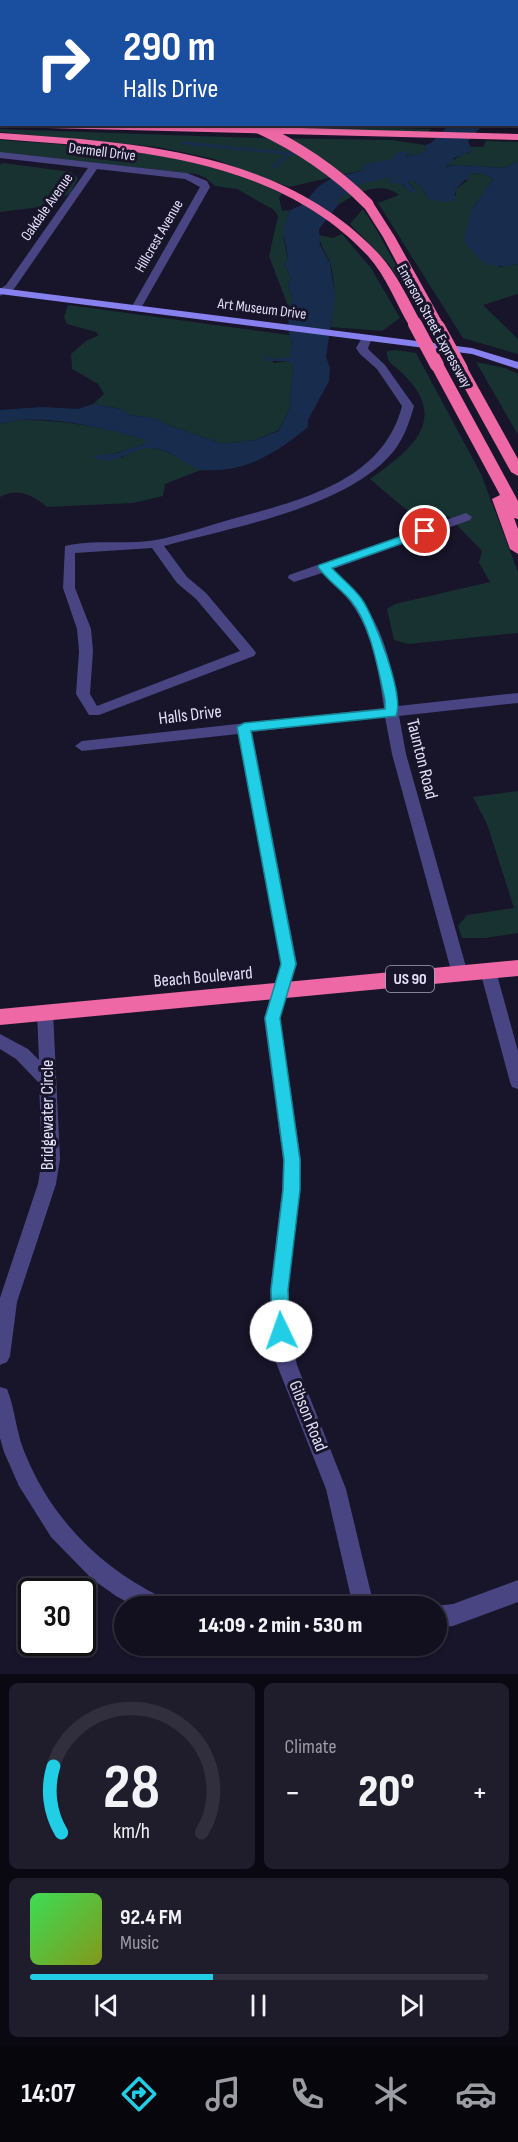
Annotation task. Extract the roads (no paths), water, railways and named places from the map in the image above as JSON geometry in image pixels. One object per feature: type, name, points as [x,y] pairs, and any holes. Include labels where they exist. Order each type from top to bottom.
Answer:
[{"type":"highway","points":[[177,126],[431,129],[518,126]]},
{"type":"highway","name":"Emerson Street Expressway","points":[[254,126],[318,160],[337,174],[368,204],[518,472]]},
{"type":"highway","points":[[406,126],[482,137],[518,137]]},
{"type":"highway","name":"Emerson Street Expressway","points":[[0,135],[122,146],[176,155],[243,173],[290,193],[344,227],[381,264],[518,515]]},
{"type":"highway","points":[[508,455],[518,467]]},
{"type":"highway","points":[[486,458],[518,549]]},
{"type":"highway","points":[[488,971],[518,959]]},
{"type":"highway","name":"Beach Boulevard","points":[[0,1017],[518,968]]},
{"type":"street","name":"Dermell Drive","points":[[0,155],[187,176],[201,180]]},
{"type":"street","name":"Oakdale Avenue","points":[[0,292],[10,287],[94,166]]},
{"type":"street","name":"Hillcrest Avenue","points":[[136,308],[205,187],[201,180]]},
{"type":"street","name":"Art Museum Drive","points":[[0,292],[472,351],[518,366]]},
{"type":"street","points":[[156,544],[182,579],[201,596],[249,653],[94,712],[83,694],[86,651],[84,629],[69,588],[69,549],[156,544],[288,508],[358,477],[390,448],[405,418],[408,406],[381,367],[364,352],[362,348],[367,338]]},
{"type":"street","points":[[294,578],[466,517]]},
{"type":"street","name":"Taunton Road","points":[[324,567],[356,599],[364,612],[378,648],[391,700],[399,754],[460,974]]},
{"type":"street","name":"Halls Drive","points":[[82,746],[518,698]]},
{"type":"street","name":"Gibson Road","points":[[244,727],[289,964],[272,1018],[292,1160],[291,1190],[279,1290],[282,1344],[287,1365],[336,1489],[361,1596]]},
{"type":"street","points":[[488,971],[518,1082]]},
{"type":"street","name":"Bridgewater Circle","points":[[0,1356],[8,1302],[47,1184],[51,1159],[45,1012]]},
{"type":"street","points":[[0,1041],[22,1054],[48,1082]]},
{"type":"street","points":[[0,1396],[3,1415],[16,1454],[34,1494],[58,1529],[85,1557],[122,1588],[137,1596]]},
{"type":"street","points":[[447,1616],[518,1591]]},
{"type":"water","points":[[448,126],[482,126],[468,141],[472,151],[454,158],[452,163],[447,164],[446,167],[457,165],[505,168],[518,161],[518,264],[500,266],[486,263],[475,255],[464,240],[471,211],[493,179],[482,173],[467,176],[470,179],[465,180],[455,190],[455,200],[443,202],[429,199],[422,188],[413,181],[407,181],[416,191],[410,193],[402,184],[387,182],[391,179],[389,177],[361,184],[338,199],[338,205],[319,229],[320,245],[330,263],[335,297],[326,357],[330,368],[329,381],[308,420],[308,427],[277,450],[243,466],[231,469],[202,470],[163,450],[149,448],[107,461],[93,456],[118,453],[144,444],[146,440],[113,431],[53,420],[33,419],[0,424],[0,410],[42,407],[78,409],[93,404],[121,409],[130,415],[154,418],[223,444],[255,440],[279,431],[290,407],[293,365],[288,361],[266,361],[261,354],[271,359],[291,357],[290,348],[293,344],[289,335],[288,306],[293,300],[288,286],[291,279],[285,264],[288,259],[283,229],[290,210],[305,202],[327,181],[363,170],[365,164],[392,159],[396,153],[410,151],[405,157],[419,154],[426,149],[425,145],[431,143]]},
{"type":"waterway","points":[[183,143],[295,154]]},
{"type":"waterway","points":[[273,167],[289,154]]}]
